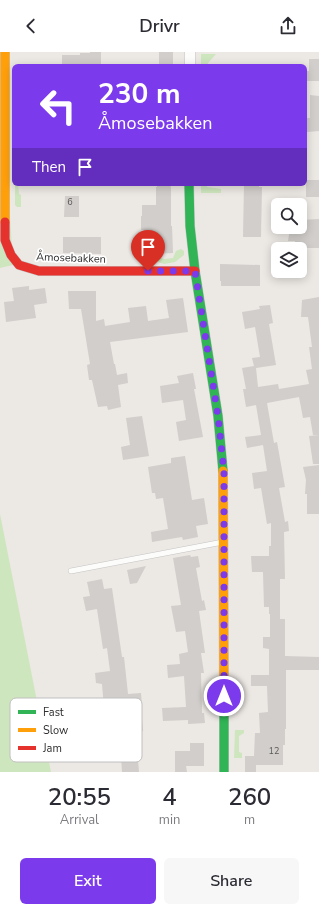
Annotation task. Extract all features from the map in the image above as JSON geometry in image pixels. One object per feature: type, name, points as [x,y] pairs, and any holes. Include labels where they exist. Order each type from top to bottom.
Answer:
[{"type":"street","name":"Åmosebakken","points":[[5,52],[5,240],[11,255],[19,265],[39,271],[195,271]]},
{"type":"street","points":[[190,52],[190,64]]},
{"type":"street","points":[[189,186],[190,226],[195,271],[218,416],[224,472],[224,772]]},
{"type":"lane","points":[[71,572],[224,542]]},
{"type":"green space","points":[[0,52],[13,265],[0,268]]},
{"type":"green space","points":[[201,54],[216,54],[208,64],[201,64]]},
{"type":"green space","points":[[15,186],[18,186],[19,194],[21,195],[21,207],[17,207],[15,205]]},
{"type":"green space","points":[[201,186],[221,189],[221,193],[201,193]]},
{"type":"green space","points":[[181,249],[184,251],[184,255],[175,262],[164,264],[158,262],[159,257],[164,259],[173,258],[176,251]]},
{"type":"green space","points":[[0,514],[36,698],[10,698],[10,762],[49,762],[51,772],[0,772]]},
{"type":"green space","points":[[235,730],[244,730],[244,733],[239,736],[239,752],[242,753],[242,758],[234,758]]},
{"type":"building","points":[[101,52],[101,64],[62,64],[62,55],[80,55],[80,53]]},
{"type":"building","points":[[159,52],[173,52],[173,64],[159,64]]},
{"type":"building","points":[[309,59],[319,59],[319,81],[307,81],[307,71],[309,71]]},
{"type":"building","points":[[310,95],[319,96],[319,131],[307,132],[307,118],[310,118]]},
{"type":"building","points":[[307,180],[319,180],[319,197],[306,197]]},
{"type":"building","points":[[170,186],[171,188],[173,253],[152,254],[151,230],[141,230],[142,205],[156,205],[157,187]]},
{"type":"building","points":[[244,186],[262,187],[261,237],[243,237]]},
{"type":"building","points":[[65,196],[79,196],[79,217],[64,217]]},
{"type":"building","points":[[319,219],[319,248],[307,248],[307,242],[288,241],[289,234],[307,234],[307,220]]},
{"type":"building","points":[[63,237],[101,237],[101,254],[63,253]]},
{"type":"building","points":[[220,264],[260,265],[260,286],[221,286]]},
{"type":"building","points":[[29,286],[29,290],[45,288],[47,303],[34,305],[36,318],[6,322],[4,302],[14,301],[12,288]]},
{"type":"building","points":[[68,291],[96,291],[96,321],[104,319],[105,326],[130,322],[128,308],[146,306],[148,321],[169,318],[166,300],[183,298],[188,332],[110,342],[117,375],[127,373],[128,383],[118,385],[121,407],[108,410],[107,406],[98,407],[92,380],[89,380],[87,365],[90,364],[81,309],[69,309]]},
{"type":"building","points":[[319,297],[319,435],[313,435],[310,417],[303,418],[299,397],[267,403],[274,443],[277,442],[285,487],[279,488],[285,522],[288,521],[289,531],[284,532],[285,579],[280,579],[280,619],[285,619],[285,656],[319,657],[319,670],[286,670],[286,729],[285,745],[283,745],[283,765],[256,765],[256,772],[245,772],[245,756],[254,756],[255,733],[260,733],[259,713],[268,712],[267,686],[251,686],[251,675],[269,675],[269,649],[263,648],[263,637],[270,637],[270,614],[269,607],[264,607],[263,572],[252,572],[251,556],[269,556],[269,546],[271,546],[271,523],[267,524],[261,488],[254,489],[252,473],[267,471],[263,445],[247,448],[245,437],[261,435],[256,405],[246,407],[243,389],[246,389],[242,368],[254,366],[252,358],[260,357],[255,327],[245,329],[242,312],[260,309],[259,306],[270,305],[273,323],[269,324],[276,365],[256,368],[258,387],[278,384],[279,389],[309,384],[306,370],[312,369],[309,347],[312,347],[308,317],[301,317],[302,300]]},
{"type":"building","points":[[193,373],[196,389],[194,389],[203,437],[179,441],[176,422],[186,420],[183,400],[162,403],[160,386],[179,383],[177,376]]},
{"type":"building","points":[[142,416],[149,456],[123,460],[121,447],[130,445],[126,418]]},
{"type":"building","points":[[319,435],[319,464],[313,464],[309,436]]},
{"type":"building","points":[[185,456],[192,500],[204,498],[208,524],[196,526],[198,537],[183,540],[182,537],[152,542],[151,532],[168,529],[163,498],[156,499],[155,493],[152,493],[148,467],[171,463],[171,458]]},
{"type":"building","points":[[319,465],[319,514],[307,514],[307,494],[305,494],[306,480],[303,467]]},
{"type":"building","points":[[190,555],[191,557],[198,556],[200,567],[196,568],[202,601],[204,600],[206,610],[199,611],[205,653],[201,653],[204,673],[201,673],[202,713],[204,713],[205,723],[188,724],[188,720],[163,721],[162,708],[186,707],[184,676],[168,678],[167,665],[180,664],[179,654],[188,652],[185,631],[176,632],[171,606],[181,605],[173,558]]},
{"type":"building","points":[[146,566],[137,583],[130,584],[127,570]]},
{"type":"building","points":[[102,579],[104,589],[112,588],[122,657],[124,657],[128,694],[141,693],[141,698],[103,698],[102,684],[96,683],[95,673],[110,671],[107,648],[103,649],[97,609],[86,611],[83,597],[90,596],[87,582]]},
{"type":"building","points":[[190,743],[204,743],[204,766],[186,766],[187,772],[175,772],[175,751],[190,751]]},
{"type":"building","points":[[121,762],[138,762],[139,772],[122,772]]},
{"type":"traffic: fast","points":[[189,186],[190,226],[195,271],[218,416],[223,471]]},
{"type":"traffic: fast","points":[[224,704],[224,772]]},
{"type":"traffic: slow","points":[[5,52],[5,222]]},
{"type":"traffic: slow","points":[[223,471],[224,704]]},
{"type":"traffic: jam","points":[[5,222],[5,240],[11,255],[19,265],[39,271],[195,271]]},
{"type":"route","points":[[148,271],[195,271],[218,416],[224,472],[224,696]]}]
